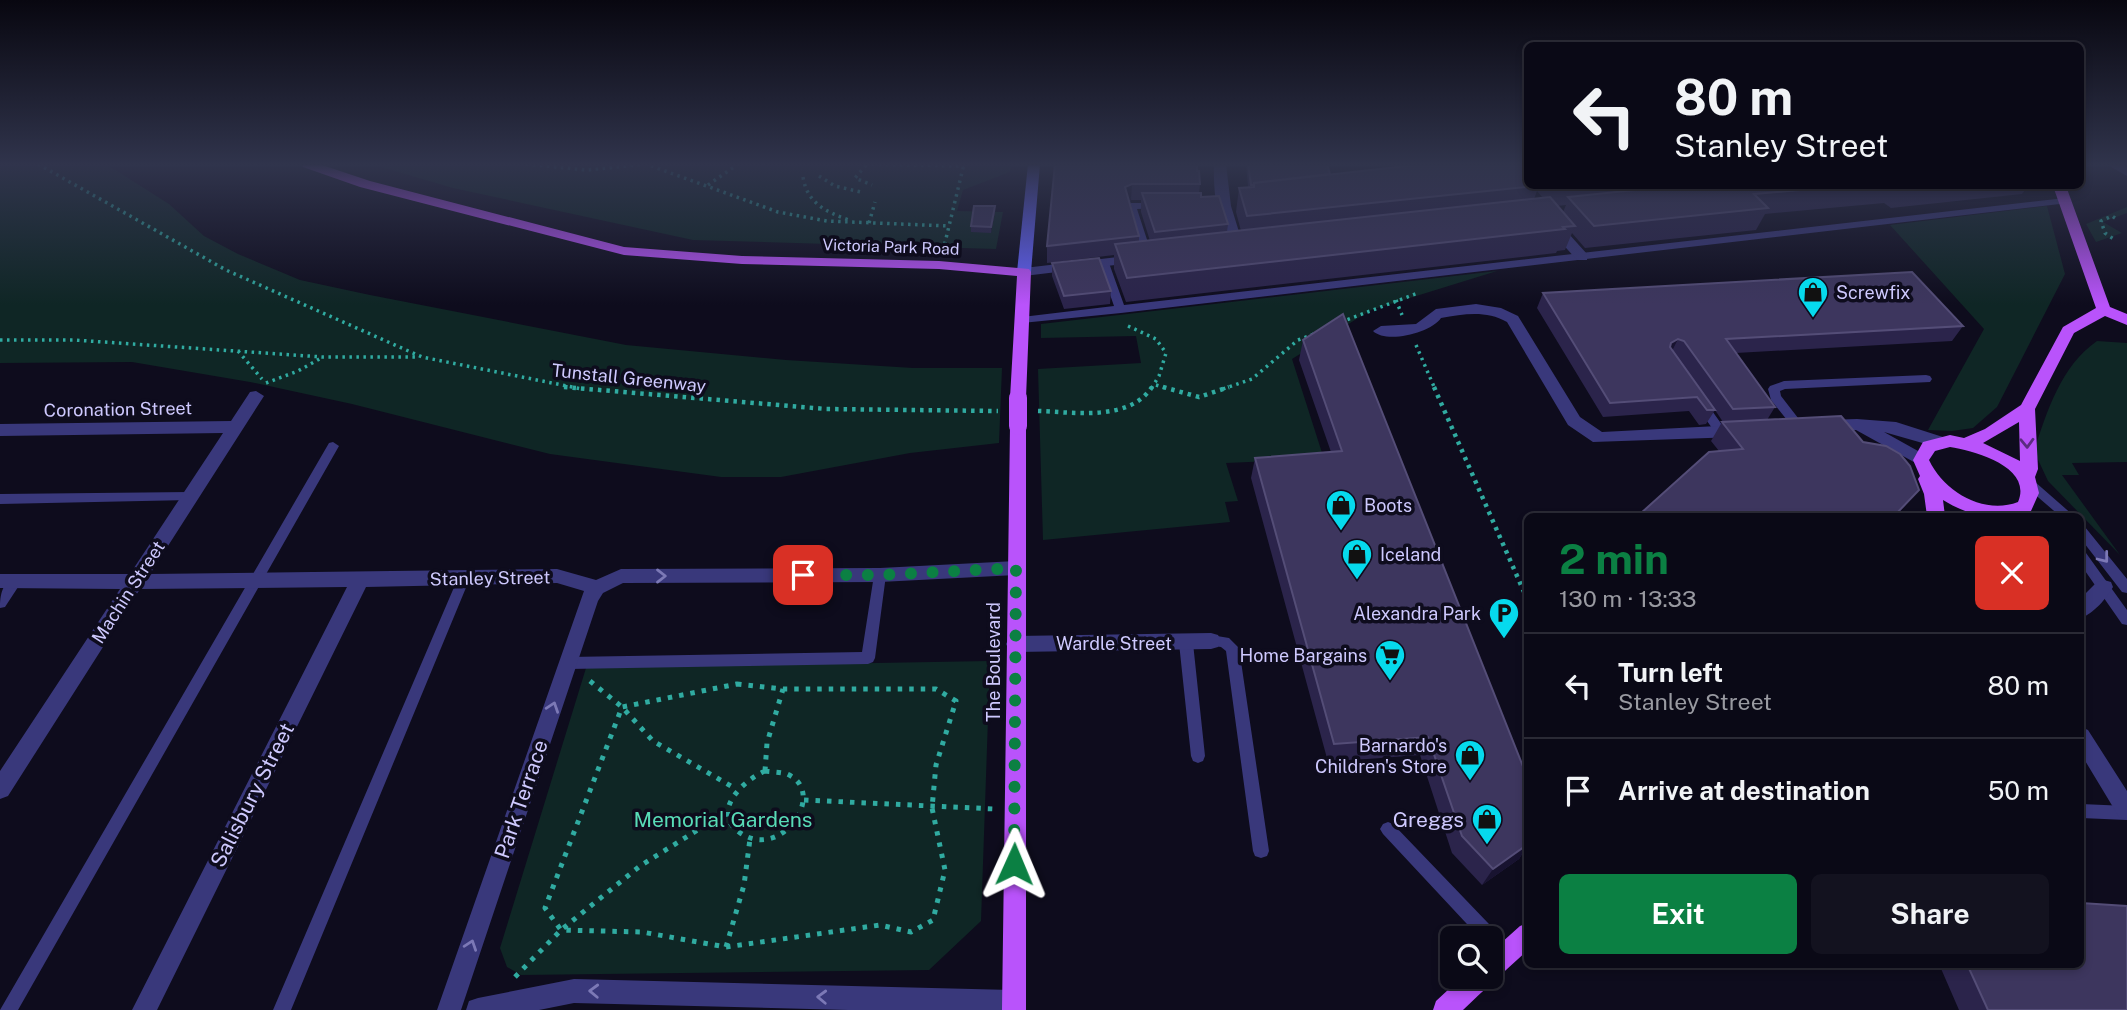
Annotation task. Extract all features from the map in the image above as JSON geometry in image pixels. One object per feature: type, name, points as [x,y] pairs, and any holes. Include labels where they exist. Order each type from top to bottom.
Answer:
[{"type":"main road","name":"Victoria Park Road","points":[[470,211],[624,251],[742,260],[939,265],[1024,272]]},
{"type":"main road","points":[[2069,211],[2104,310],[2127,320]]},
{"type":"main road","name":"The Boulevard","points":[[1013,1006],[1016,568],[1024,272]]},
{"type":"main road","points":[[1967,443],[1991,433],[2027,409],[2068,330],[2104,310]]},
{"type":"main road","points":[[2000,513],[2025,506],[2031,496],[2028,481],[2027,409]]},
{"type":"main road","points":[[1936,513],[1933,494],[1923,466],[1925,450],[1940,442],[1967,443],[2003,457],[2028,481]]},
{"type":"main road","points":[[1923,466],[1936,485],[1952,497],[1993,513]]},
{"type":"main road","points":[[1503,957],[1524,938]]},
{"type":"main road","points":[[1444,1010],[1467,989]]},
{"type":"street","points":[[1030,211],[1024,272],[1154,257]]},
{"type":"street","points":[[1225,211],[1226,223],[1237,248]]},
{"type":"street","points":[[1551,214],[1582,257]]},
{"type":"street","points":[[1381,331],[1424,328],[1432,323],[1436,314],[1487,308],[1503,312],[1513,319],[1574,421],[1599,438],[1883,424],[1907,428],[1940,442]]},
{"type":"street","name":"Machin Street","points":[[3,780],[261,390]]},
{"type":"street","points":[[1858,424],[1923,466]]},
{"type":"street","name":"Coronation Street","points":[[0,430],[237,427]]},
{"type":"street","points":[[596,589],[621,576],[880,575],[1016,568]]},
{"type":"street","name":"Stanley Street","points":[[8,581],[256,582],[557,576],[577,580],[596,589]]},
{"type":"street","name":"Salisbury Street","points":[[144,1010],[360,580]]},
{"type":"street","points":[[2084,607],[2104,587]]},
{"type":"street","name":"Park Terrace","points":[[449,1010],[589,599],[596,589]]},
{"type":"street","name":"Wardle Street","points":[[1016,643],[1212,641]]},
{"type":"street","points":[[2084,741],[2127,812]]},
{"type":"street","points":[[478,1010],[574,990],[1013,1006]]},
{"type":"lane","points":[[1133,211],[1154,257]]},
{"type":"lane","points":[[1022,320],[1978,211]]},
{"type":"lane","points":[[1104,263],[1121,310]]},
{"type":"lane","points":[[1799,427],[1775,397],[1774,389],[1784,385],[1926,379]]},
{"type":"lane","points":[[1690,389],[1721,432]]},
{"type":"lane","points":[[9,1010],[333,446]]},
{"type":"lane","points":[[2028,481],[2065,513]]},
{"type":"lane","points":[[0,499],[190,496]]},
{"type":"lane","points":[[2084,534],[2126,587]]},
{"type":"lane","points":[[2084,560],[2127,620]]},
{"type":"lane","points":[[568,663],[868,658],[880,575]]},
{"type":"lane","points":[[282,1010],[464,578]]},
{"type":"lane","points":[[0,603],[8,581]]},
{"type":"lane","points":[[2104,587],[2126,587]]},
{"type":"lane","points":[[1212,641],[1224,642],[1232,648],[1261,851]]},
{"type":"lane","points":[[1186,643],[1198,756]]},
{"type":"lane","points":[[2084,811],[2127,812]]},
{"type":"lane","points":[[1388,829],[1470,926]]},
{"type":"path","name":"Tunstall Greenway","points":[[122,211],[226,270],[422,357],[564,387],[694,400],[826,409],[1003,411]]},
{"type":"path","points":[[776,211],[827,222],[949,226]]},
{"type":"path","points":[[827,211],[856,222]]},
{"type":"path","points":[[869,223],[872,211]]},
{"type":"path","points":[[939,265],[953,211]]},
{"type":"path","points":[[2115,218],[2112,216],[2101,221],[2105,233],[2115,240]]},
{"type":"path","points":[[1396,300],[1524,592]]},
{"type":"path","points":[[1021,412],[1115,411],[1131,407],[1147,396],[1162,371],[1166,353],[1156,340],[1122,322],[1121,310]]},
{"type":"path","points":[[0,340],[74,340],[323,357],[422,357]]},
{"type":"path","points":[[237,350],[261,390],[323,357]]},
{"type":"path","points":[[1497,615],[1524,614]]},
{"type":"path","points":[[568,663],[622,707],[653,741],[736,789]]},
{"type":"path","points":[[561,930],[642,932],[726,947],[880,925],[911,932],[933,920],[945,870],[932,808],[936,765],[956,701],[936,689],[783,689],[737,684],[622,707]]},
{"type":"path","points":[[765,771],[767,743],[783,689]]},
{"type":"path","points":[[561,930],[545,908],[622,707]]},
{"type":"path","points":[[765,771],[778,771],[795,779],[802,788],[802,812],[781,835],[767,839],[750,839],[739,834],[731,825],[728,811],[730,799],[736,789],[746,780],[765,771]]},
{"type":"path","points":[[804,800],[932,808],[1015,809]]},
{"type":"path","points":[[513,978],[561,930],[640,866],[728,811]]},
{"type":"path","points":[[726,947],[744,885],[750,839]]},
{"type":"green space","points":[[0,211],[177,211],[204,236],[238,254],[300,280],[626,345],[786,360],[913,368],[1002,368],[999,443],[910,453],[781,477],[721,477],[550,454],[352,404],[250,382],[132,362],[0,363]]},
{"type":"green space","points":[[560,211],[1003,212],[996,249],[693,240]]},
{"type":"green space","points":[[2005,211],[2048,211],[2065,274],[1997,407],[1973,428],[1928,430],[1984,329],[1890,225]]},
{"type":"green space","points":[[2117,211],[2127,211],[2103,222],[2122,233],[2096,242],[2086,224]]},
{"type":"green space","points":[[1497,271],[1371,310],[1292,359],[1324,459],[1226,463],[1238,501],[1225,502],[1230,522],[1043,540],[1038,369],[1141,363],[1136,336],[1041,338],[1041,324]]},
{"type":"green space","points":[[2097,341],[2127,343],[2127,462],[2072,463],[2079,475],[2062,475],[2120,555],[2084,518],[2084,513],[2079,513],[2048,481],[2034,451],[2057,390],[2084,351]]},
{"type":"green space","name":"Memorial Gardens","points":[[990,661],[981,921],[929,970],[521,975],[507,967],[500,948],[586,668]]},
{"type":"building","points":[[973,211],[994,211],[991,227],[971,226]]},
{"type":"building","points":[[1050,211],[1132,211],[1139,236],[1047,246]]},
{"type":"building","points":[[1148,211],[1224,211],[1228,224],[1155,232]]},
{"type":"building","points":[[1246,211],[1294,211],[1247,216]]},
{"type":"building","points":[[1419,211],[1562,211],[1575,226],[1127,278],[1115,244]]},
{"type":"building","points":[[1581,211],[1738,211],[1594,226]]},
{"type":"building","points":[[1099,258],[1111,291],[1064,296],[1052,263]]},
{"type":"building","points":[[1912,272],[1963,326],[1726,339],[1775,407],[1733,409],[1684,341],[1678,339],[1671,343],[1670,347],[1715,410],[1707,410],[1697,397],[1610,403],[1543,293]]},
{"type":"building","points":[[1343,314],[1524,769],[1524,847],[1493,869],[1462,836],[1428,737],[1334,744],[1255,458],[1342,451],[1303,340]]},
{"type":"building","points":[[1841,416],[1863,442],[1886,446],[1900,454],[1910,466],[1919,490],[1897,513],[1641,513],[1709,452],[1743,449],[1722,422]]},
{"type":"building","points":[[2084,903],[2127,906],[2127,1010],[1988,1010],[1969,968],[2084,968]]},
{"type":"place","name":"Screwfix","points":[[1813,319]]},
{"type":"place","name":"Boots","points":[[1341,532]]},
{"type":"place","name":"Iceland","points":[[1357,581]]},
{"type":"place","name":"Alexandra Park","points":[[1504,640]]},
{"type":"place","name":"Home Bargains","points":[[1390,682]]},
{"type":"place","name":"Barnardo's Children's Store","points":[[1470,782]]},
{"type":"place","name":"Greggs","points":[[1487,846]]},
{"type":"route","points":[[803,575],[880,575],[1016,568],[1014,864]]}]
